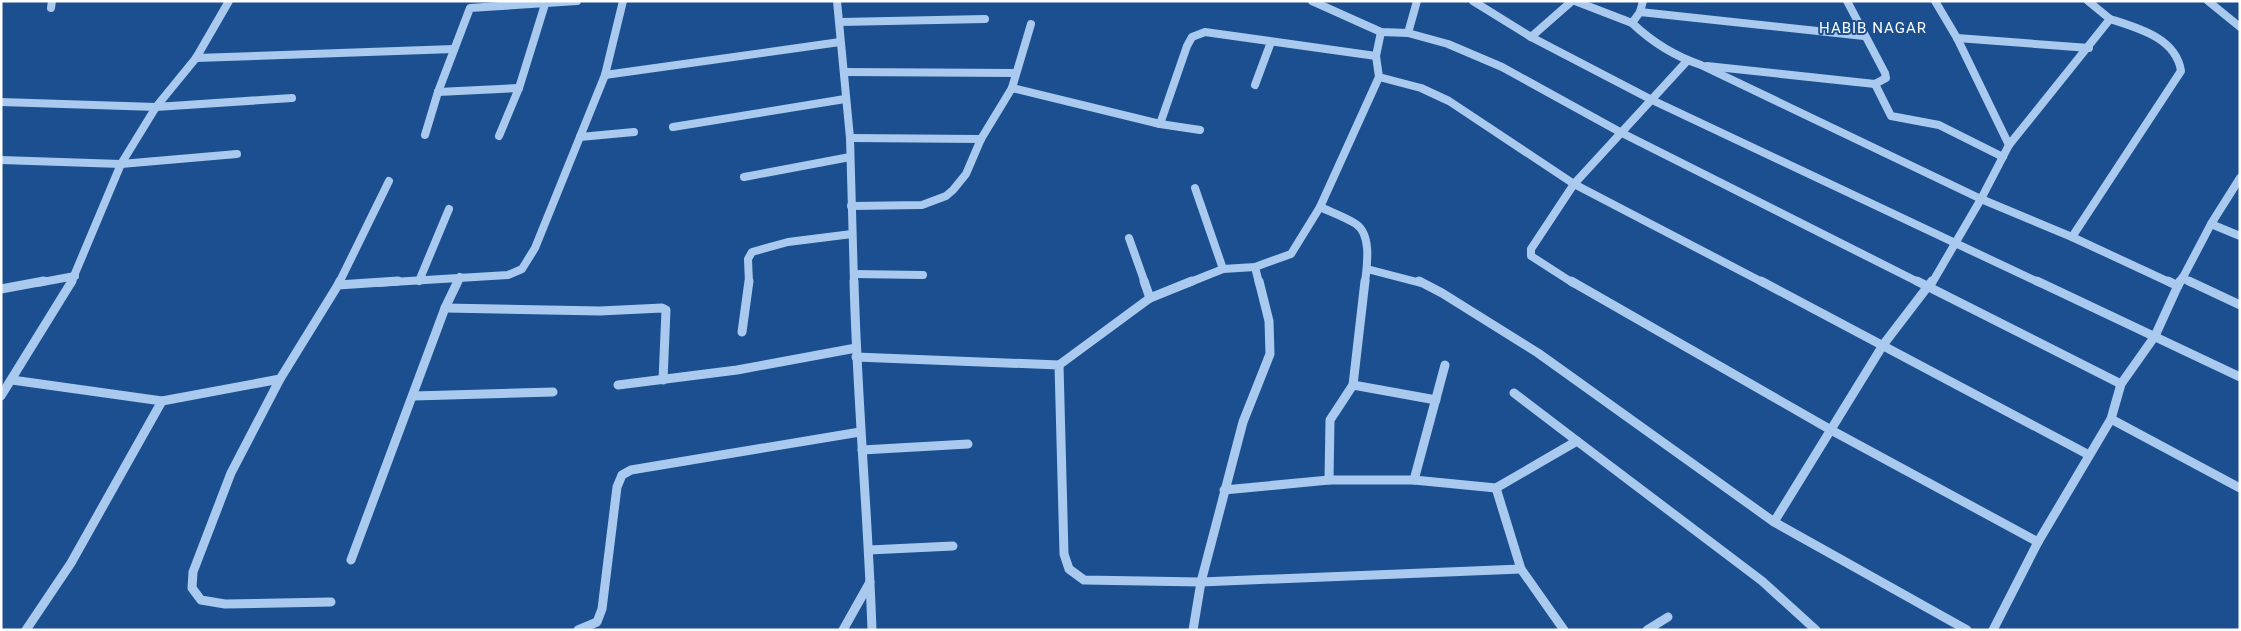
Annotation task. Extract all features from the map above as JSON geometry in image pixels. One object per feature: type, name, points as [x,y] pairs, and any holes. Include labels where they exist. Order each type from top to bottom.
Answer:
[{"type":"street","points":[[1,396],[75,276],[121,164],[156,107],[196,58],[229,1]]},
{"type":"street","points":[[425,135],[438,92],[470,8],[577,1]]},
{"type":"street","points":[[338,285],[508,275],[522,269],[535,248],[605,75],[623,1]]},
{"type":"street","points":[[837,1],[850,138],[856,352],[869,550],[872,630]]},
{"type":"street","points":[[1312,1],[1381,32],[1408,33],[1448,44],[1502,68],[1620,132],[2121,384]]},
{"type":"street","points":[[1408,33],[1417,1]]},
{"type":"street","points":[[1473,1],[1531,37],[1652,100],[1957,242],[2240,377]]},
{"type":"street","points":[[1531,37],[1574,1],[1632,23],[1650,40],[1687,61],[1701,65],[1981,199],[2240,305]]},
{"type":"street","points":[[1632,23],[1640,12],[1643,1]]},
{"type":"street","points":[[1701,65],[1875,84],[1886,78],[1885,73],[1847,1]]},
{"type":"street","points":[[1935,1],[1958,38],[2009,145]]},
{"type":"street","points":[[2072,237],[2181,71],[2180,59],[2174,50],[2161,40],[2110,19],[2088,1]]},
{"type":"street","points":[[2208,1],[2240,26]]},
{"type":"street","points":[[500,136],[519,88],[545,2]]},
{"type":"street","points":[[1640,12],[1864,36]]},
{"type":"street","points":[[840,22],[985,19]]},
{"type":"street","points":[[1774,522],[1883,345],[1929,287],[1957,242],[2009,145],[2089,48],[2110,19]]},
{"type":"street","points":[[851,206],[922,205],[946,196],[954,190],[966,174],[981,139],[1012,88],[1031,24]]},
{"type":"street","points":[[1160,124],[1187,46],[1192,37],[1205,32],[1376,56]]},
{"type":"street","points":[[618,386],[856,352],[1059,365],[1150,298],[1222,268],[1256,267],[1291,254],[1320,207],[1379,77],[1376,56],[1381,32]]},
{"type":"street","points":[[1958,38],[2089,48]]},
{"type":"street","points":[[605,75],[840,42]]},
{"type":"street","points":[[1255,85],[1271,42]]},
{"type":"street","points":[[196,58],[454,49]]},
{"type":"street","points":[[1687,61],[1574,184],[1531,249],[1531,256],[1549,269],[1831,430],[2038,542]]},
{"type":"street","points":[[844,72],[1015,73]]},
{"type":"street","points":[[1379,77],[1421,88],[1449,101],[1574,184],[2089,455]]},
{"type":"street","points":[[1875,84],[1891,116],[1939,125],[2003,157]]},
{"type":"street","points":[[438,92],[519,88]]},
{"type":"street","points":[[1012,88],[1160,124],[1200,130]]},
{"type":"street","points":[[1,102],[156,107],[292,98]]},
{"type":"street","points":[[673,126],[845,99]]},
{"type":"street","points":[[580,137],[634,132]]},
{"type":"street","points":[[850,138],[981,139]]},
{"type":"street","points":[[1,160],[121,164],[237,154]]},
{"type":"street","points":[[744,177],[850,157]]},
{"type":"street","points":[[1993,630],[2038,542],[2111,419],[2121,384],[2155,336],[2180,282],[2211,224],[2240,178]]},
{"type":"street","points":[[332,602],[225,604],[201,600],[192,588],[193,572],[231,473],[280,379],[338,285],[389,181]]},
{"type":"street","points":[[1195,188],[1222,268]]},
{"type":"street","points":[[1320,207],[1356,224],[1365,234],[1367,269],[1353,385],[1330,420],[1329,480]]},
{"type":"street","points":[[419,281],[449,209]]},
{"type":"street","points":[[2211,224],[2240,236]]},
{"type":"street","points":[[742,332],[748,286],[748,259],[752,252],[761,247],[852,234]]},
{"type":"street","points":[[1129,238],[1150,298]]},
{"type":"street","points":[[1192,630],[1201,582],[1243,422],[1270,354],[1269,321],[1256,267]]},
{"type":"street","points":[[1367,269],[1416,280],[1442,293],[1538,353],[1774,522],[1967,630]]},
{"type":"street","points":[[854,274],[923,275]]},
{"type":"street","points":[[1,289],[75,276]]},
{"type":"street","points":[[351,560],[414,396],[445,308],[460,277]]},
{"type":"street","points":[[445,308],[600,311],[662,308],[666,310],[663,380]]},
{"type":"street","points":[[1059,365],[1064,554],[1069,569],[1084,580],[1201,582],[1521,569]]},
{"type":"street","points":[[1414,480],[1445,365]]},
{"type":"street","points":[[12,380],[162,401],[280,379]]},
{"type":"street","points":[[1353,385],[1436,400]]},
{"type":"street","points":[[414,396],[553,392]]},
{"type":"street","points":[[1514,393],[1762,581],[1816,630]]},
{"type":"street","points":[[26,630],[71,563],[162,401]]},
{"type":"street","points":[[2111,419],[2240,488]]},
{"type":"street","points":[[578,630],[597,622],[602,609],[618,487],[622,475],[631,470],[860,432]]},
{"type":"street","points":[[1224,490],[1329,480],[1414,480],[1496,488],[1577,441]]},
{"type":"street","points":[[862,450],[968,444]]},
{"type":"street","points":[[1496,488],[1521,569],[1564,630]]},
{"type":"street","points":[[869,550],[953,546]]},
{"type":"street","points":[[844,630],[870,582]]},
{"type":"street","points":[[1647,630],[1668,617]]},
{"type":"district","name":"HABIB NAGAR","points":[[1873,28]]}]
